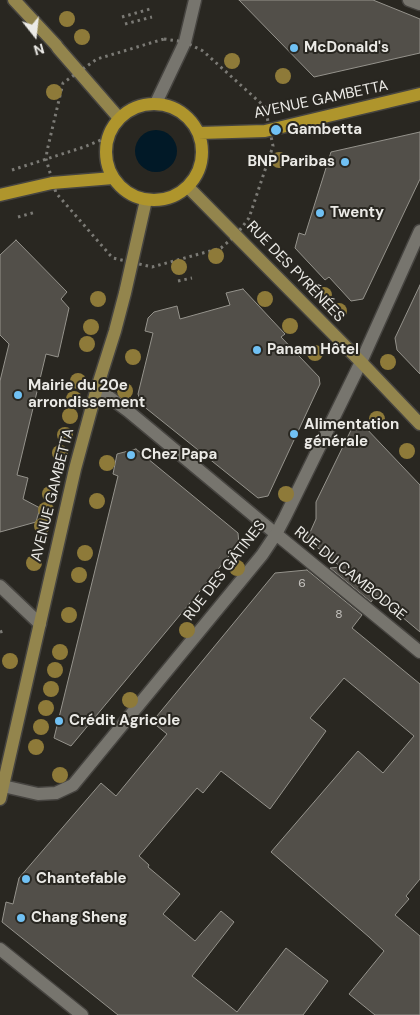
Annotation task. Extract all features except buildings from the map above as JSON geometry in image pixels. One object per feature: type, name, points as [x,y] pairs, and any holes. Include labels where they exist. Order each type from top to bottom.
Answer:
[{"type":"main road","points":[[14,0],[56,44],[119,118]]},
{"type":"main road","name":"AVENUE GAMBETTA","points":[[199,133],[265,131],[420,94]]},
{"type":"main road","points":[[156,103],[170,106],[182,112],[192,121],[199,133],[203,147],[202,162],[196,176],[188,187],[175,196],[161,200],[146,200],[133,196],[121,188],[113,178],[107,165],[106,146],[108,137],[119,118],[130,110],[156,103]]},
{"type":"main road","points":[[0,195],[52,183],[113,178]]},
{"type":"main road","name":"RUE DES PYRÉNÉES","points":[[188,187],[420,424]]},
{"type":"main road","name":"AVENUE GAMBETTA","points":[[2,793],[75,469],[115,331],[146,200]]},
{"type":"street","points":[[156,103],[186,42],[195,0]]},
{"type":"street","points":[[409,0],[420,4]]},
{"type":"street","name":"RUE DES GÂTINES","points":[[2,793],[56,793],[73,785],[262,555],[276,534],[361,362],[420,231]]},
{"type":"street","name":"RUE DU CAMBODGE","points":[[97,388],[135,417],[420,652]]},
{"type":"street","points":[[0,586],[40,624]]},
{"type":"street","points":[[0,949],[82,1015]]},
{"type":"path","points":[[122,17],[150,10]]},
{"type":"path","points":[[125,24],[152,17]]},
{"type":"path","points":[[97,59],[164,39]]},
{"type":"path","points":[[204,51],[265,107],[266,111]]},
{"type":"path","points":[[47,151],[63,83]]},
{"type":"path","points":[[7,172],[84,147],[108,137]]},
{"type":"path","points":[[249,218],[273,146]]},
{"type":"path","points":[[56,193],[113,258]]},
{"type":"path","points":[[18,217],[36,212]]},
{"type":"path","points":[[152,267],[221,248]]},
{"type":"path","points":[[178,281],[192,278]]},
{"type":"path","points":[[0,632],[6,630]]},
{"type":"water","points":[[156,130],[171,136],[177,151],[171,166],[156,172],[141,166],[135,151],[141,136]]},
{"type":"place","name":"McDonald's","points":[[294,48]]},
{"type":"place","name":"Gambetta","points":[[276,130]]},
{"type":"place","name":"BNP Paribas","points":[[345,162]]},
{"type":"place","name":"Twenty","points":[[320,213]]},
{"type":"place","name":"Panam Hôtel","points":[[257,350]]},
{"type":"place","name":"Mairie du 20e arrondissement","points":[[18,395]]},
{"type":"place","name":"Alimentation générale","points":[[294,434]]},
{"type":"place","name":"Chez Papa","points":[[131,455]]},
{"type":"place","name":"Crédit Agricole","points":[[59,721]]},
{"type":"place","name":"Chantefable","points":[[26,879]]},
{"type":"place","name":"Chang Sheng","points":[[21,918]]}]
